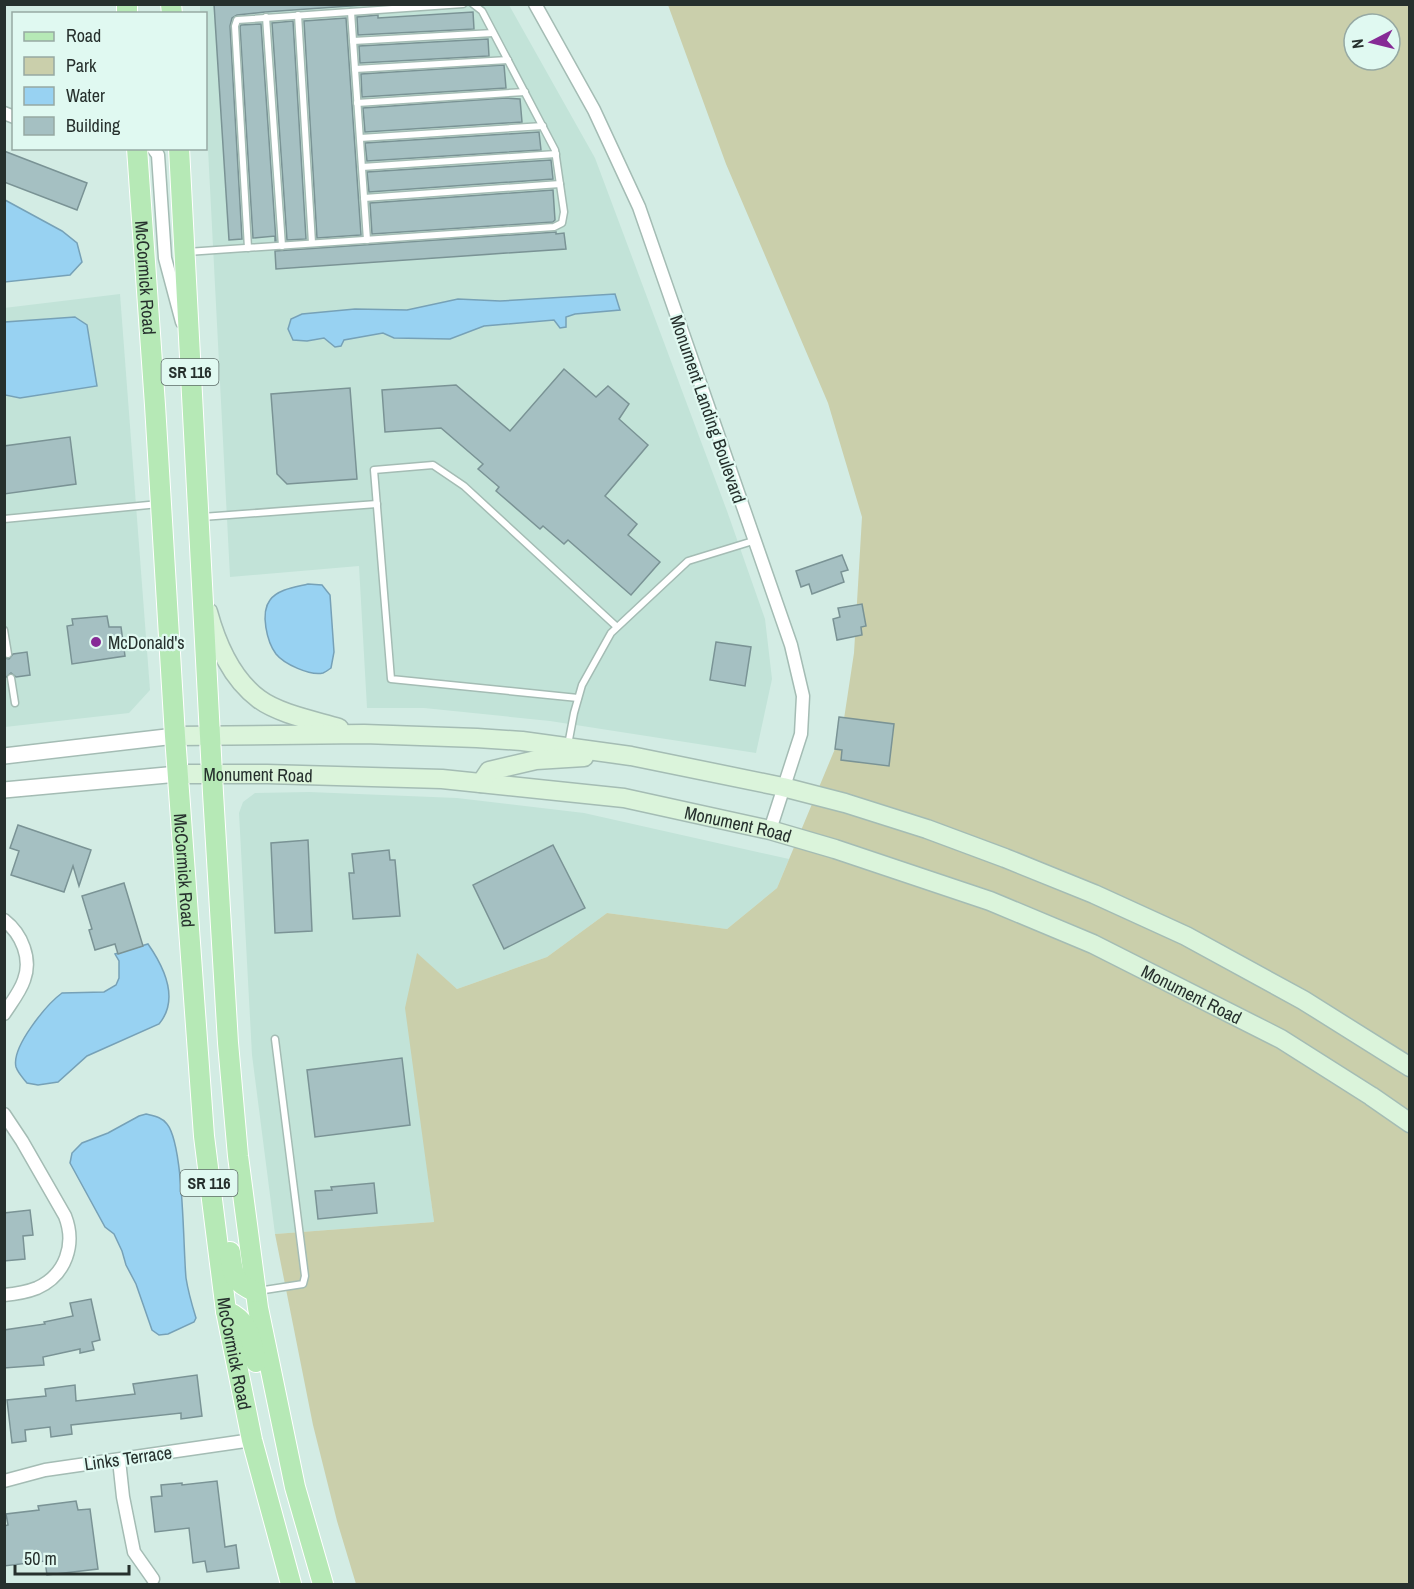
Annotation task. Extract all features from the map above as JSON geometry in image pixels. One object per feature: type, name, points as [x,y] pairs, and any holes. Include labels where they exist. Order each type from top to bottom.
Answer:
[{"type":"main road","name":"McCormick Road","points":[[137,150],[175,736],[203,1122],[226,1311],[252,1440],[291,1584]]},
{"type":"main road","name":"McCormick Road","points":[[179,150],[228,1043],[238,1156],[256,1292],[295,1487],[323,1584]]},
{"type":"main road","points":[[203,595],[216,642],[236,675],[260,700],[296,716],[364,734]]},
{"type":"main road","points":[[175,736],[364,734],[477,738],[568,746],[631,756],[783,787],[845,803],[927,829],[1005,858],[1186,936],[1303,1000],[1410,1067]]},
{"type":"main road","points":[[481,783],[489,771],[536,760],[631,756]]},
{"type":"main road","name":"Monument Road","points":[[178,774],[402,776],[481,783],[624,798],[770,830],[835,849],[990,901],[1093,944],[1281,1039],[1410,1123]]},
{"type":"main road","points":[[203,1122],[211,1133],[217,1158],[231,1267],[241,1286],[256,1292]]},
{"type":"main road","points":[[226,1311],[238,1316],[248,1331],[274,1444],[282,1465],[295,1487]]},
{"type":"street","name":"Monument Landing Boulevard","points":[[536,4],[594,110],[639,207],[790,645],[803,696],[801,734],[770,830]]},
{"type":"street","points":[[154,150],[158,156],[165,258],[189,350]]},
{"type":"street","points":[[4,756],[175,736]]},
{"type":"street","name":"Monument Road","points":[[4,790],[178,774]]},
{"type":"street","points":[[4,1014],[26,977],[25,950],[8,923]]},
{"type":"street","points":[[4,1114],[22,1141],[69,1226],[69,1248],[66,1259],[54,1276],[39,1287],[4,1295]]},
{"type":"street","name":"Links Terrace","points":[[4,1481],[45,1470],[252,1440]]},
{"type":"street","points":[[119,1460],[123,1497],[135,1552],[153,1580]]},
{"type":"lane","points":[[248,248],[236,22],[240,19],[463,4]]},
{"type":"lane","points":[[184,252],[554,227],[562,223],[564,219],[556,154],[482,11],[473,4]]},
{"type":"lane","points":[[351,12],[367,240]]},
{"type":"lane","points":[[298,15],[312,243]]},
{"type":"lane","points":[[266,17],[282,246]]},
{"type":"lane","points":[[353,41],[493,33]]},
{"type":"lane","points":[[355,69],[508,60]]},
{"type":"lane","points":[[357,103],[525,92]]},
{"type":"lane","points":[[360,138],[543,126]]},
{"type":"lane","points":[[362,167],[556,154]]},
{"type":"lane","points":[[364,198],[560,184]]},
{"type":"lane","points":[[578,698],[391,680],[374,470],[433,465],[464,486],[617,627]]},
{"type":"lane","points":[[4,519],[161,504]]},
{"type":"lane","points":[[199,518],[377,504]]},
{"type":"lane","points":[[568,746],[582,685],[611,633],[688,561],[753,541]]},
{"type":"lane","points":[[4,630],[8,654]]},
{"type":"lane","points":[[11,678],[15,703]]},
{"type":"lane","points":[[256,1292],[303,1284],[305,1276],[275,1039]]},
{"type":"shaded area","points":[[200,5],[509,5],[595,158],[765,619],[772,679],[756,753],[550,721],[424,708],[367,708],[359,566],[230,577],[207,129],[207,12],[200,12]]},
{"type":"shaded area","points":[[120,294],[150,690],[129,713],[5,727],[4,308]]},
{"type":"shaded area","points":[[309,792],[457,798],[584,813],[789,859],[777,888],[727,929],[607,913],[547,957],[457,989],[417,954],[417,1089],[434,1222],[275,1234],[252,1055],[239,813],[243,802],[255,793]]},
{"type":"green space","points":[[668,5],[1409,5],[1409,1584],[356,1584],[337,1521],[313,1425],[275,1234],[434,1222],[405,1008],[417,953],[457,989],[547,957],[607,913],[727,929],[777,888],[842,732],[854,653],[862,517],[828,403],[726,164]]},
{"type":"water","points":[[5,200],[62,231],[77,243],[82,262],[70,275],[5,282]]},
{"type":"water","points":[[615,294],[620,310],[575,314],[566,317],[566,327],[560,328],[554,320],[484,326],[450,339],[394,338],[383,333],[344,340],[341,346],[335,347],[324,338],[307,341],[293,340],[288,329],[291,319],[302,314],[355,309],[407,310],[458,299],[500,301]]},
{"type":"water","points":[[75,317],[87,325],[97,386],[20,398],[5,395],[5,322]]},
{"type":"water","points":[[308,584],[322,585],[330,595],[334,652],[331,668],[323,673],[305,671],[280,658],[273,649],[266,627],[265,612],[273,596]]},
{"type":"water","points":[[148,944],[164,973],[169,994],[165,1014],[159,1024],[87,1056],[58,1082],[38,1085],[27,1083],[16,1067],[16,1059],[24,1038],[48,1006],[62,993],[104,992],[116,985],[119,978],[119,961],[115,954]]},
{"type":"water","points":[[146,1114],[163,1120],[173,1135],[180,1174],[186,1278],[196,1318],[194,1322],[168,1334],[159,1335],[152,1330],[136,1284],[114,1234],[105,1227],[70,1163],[72,1153],[82,1143]]},
{"type":"building","points":[[214,4],[378,4],[265,12],[237,15],[232,18],[230,26],[242,239],[229,240]]},
{"type":"building","points":[[473,12],[474,29],[358,35],[357,17],[378,15],[378,18]]},
{"type":"building","points":[[346,18],[361,235],[317,238],[304,21]]},
{"type":"building","points":[[293,21],[306,239],[287,240],[272,23]]},
{"type":"building","points":[[261,24],[276,241],[275,236],[253,238],[240,27],[241,25]]},
{"type":"building","points":[[488,39],[489,56],[360,63],[359,46]]},
{"type":"building","points":[[504,65],[506,88],[362,97],[361,74]]},
{"type":"building","points":[[520,99],[522,122],[365,132],[363,108]]},
{"type":"building","points":[[539,132],[541,150],[367,161],[365,143]]},
{"type":"building","points":[[4,151],[87,183],[77,210],[4,182]]},
{"type":"building","points":[[551,160],[553,179],[369,192],[367,172]]},
{"type":"building","points":[[553,190],[555,220],[553,222],[372,234],[370,203]]},
{"type":"building","points":[[556,232],[556,234],[564,233],[566,249],[276,269],[275,251]]},
{"type":"building","points":[[564,369],[596,397],[608,386],[629,404],[619,419],[648,445],[605,496],[637,524],[628,535],[660,562],[631,595],[568,540],[564,544],[543,526],[540,529],[496,491],[499,487],[478,469],[483,464],[441,428],[385,432],[382,390],[456,385],[510,431]]},
{"type":"building","points":[[350,388],[357,479],[287,484],[277,474],[271,394]]},
{"type":"building","points":[[70,437],[76,484],[4,494],[4,446]]},
{"type":"building","points":[[842,555],[848,570],[841,572],[844,582],[812,594],[809,584],[801,587],[796,571]]},
{"type":"building","points":[[862,604],[866,626],[861,627],[862,635],[837,640],[833,619],[840,617],[838,608]]},
{"type":"building","name":"McDonald's","points":[[107,616],[109,627],[121,627],[125,656],[72,664],[67,626],[73,625],[72,619]]},
{"type":"building","points":[[716,642],[751,647],[745,686],[710,680]]},
{"type":"building","points":[[27,652],[30,675],[16,677],[11,673],[4,679],[4,658],[9,659],[13,654]]},
{"type":"building","points":[[839,717],[894,724],[889,766],[841,760],[842,750],[835,749]]},
{"type":"building","points":[[18,825],[91,850],[79,886],[73,866],[64,892],[11,875],[19,851],[10,848]]},
{"type":"building","points":[[308,840],[312,931],[275,933],[271,843]]},
{"type":"building","points":[[553,845],[585,908],[504,949],[473,885]]},
{"type":"building","points":[[389,850],[390,860],[395,860],[400,916],[353,919],[349,873],[354,873],[352,854]]},
{"type":"building","points":[[124,883],[143,946],[118,954],[115,944],[95,950],[89,930],[92,929],[82,896]]},
{"type":"building","points":[[402,1058],[410,1125],[315,1137],[307,1070]]},
{"type":"building","points":[[374,1183],[377,1213],[318,1219],[315,1191],[332,1190],[331,1187]]},
{"type":"building","points":[[30,1210],[33,1235],[23,1236],[25,1259],[4,1261],[4,1213]]},
{"type":"building","points":[[91,1299],[100,1340],[92,1342],[94,1350],[80,1353],[80,1349],[43,1357],[44,1365],[4,1368],[4,1330],[45,1324],[44,1322],[73,1316],[70,1303]]},
{"type":"building","points":[[197,1375],[202,1416],[181,1419],[181,1413],[71,1425],[72,1434],[51,1437],[50,1427],[25,1430],[26,1441],[12,1443],[7,1400],[46,1396],[45,1389],[75,1385],[76,1401],[135,1394],[133,1384]]},
{"type":"building","points":[[217,1481],[225,1547],[236,1545],[239,1568],[207,1572],[205,1561],[193,1563],[189,1528],[155,1532],[151,1497],[162,1496],[161,1485]]},
{"type":"building","points":[[76,1501],[78,1510],[90,1509],[98,1569],[47,1575],[45,1561],[4,1566],[4,1526],[8,1525],[6,1514],[39,1510],[38,1506]]},
{"type":"place","name":"McDonald's","points":[[96,642]]}]
